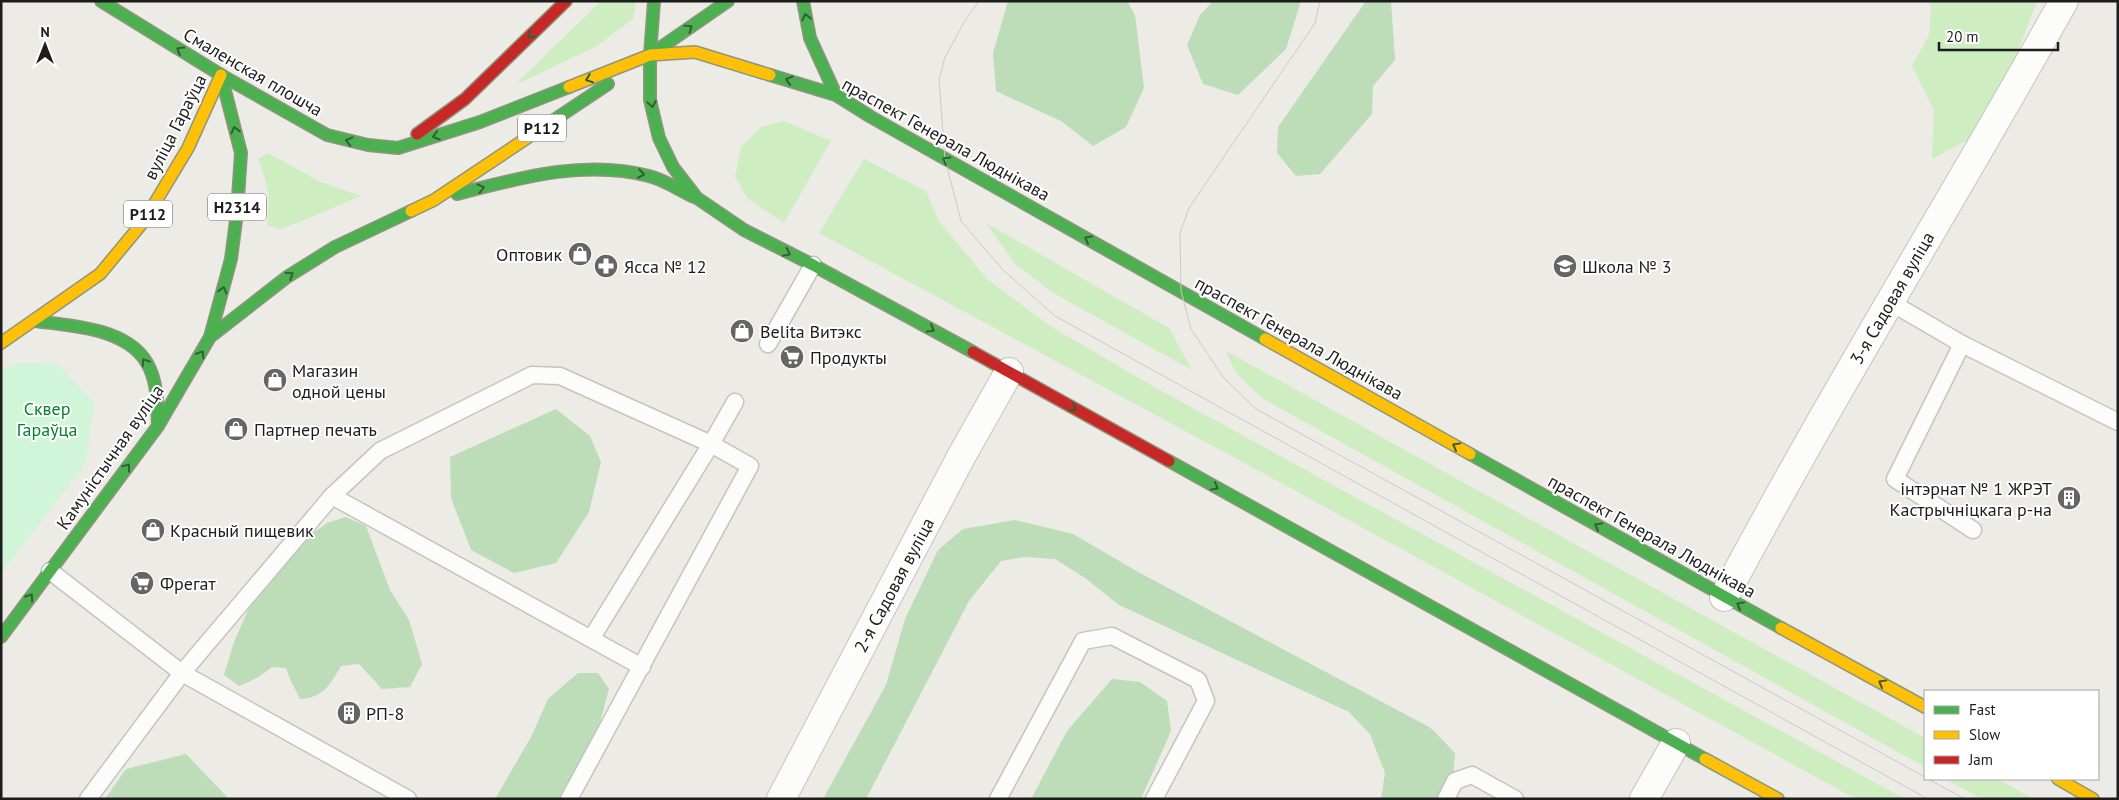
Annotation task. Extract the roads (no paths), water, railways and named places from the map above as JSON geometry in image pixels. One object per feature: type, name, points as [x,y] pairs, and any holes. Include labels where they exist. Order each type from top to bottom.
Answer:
[{"type":"main road","name":"Смаленская плошча","points":[[101,1],[221,75],[327,135],[368,145],[398,148]]},
{"type":"main road","points":[[398,148],[465,99],[566,1]]},
{"type":"main road","points":[[654,1],[650,55],[650,100],[659,138],[674,167],[697,198]]},
{"type":"main road","name":"Р112","points":[[434,200],[728,1]]},
{"type":"main road","points":[[803,1],[809,32],[816,54],[836,95]]},
{"type":"main road","name":"праспект Генерала Люднікава","points":[[650,55],[695,52],[836,95],[945,159],[1724,596],[1924,705]]},
{"type":"main road","points":[[398,148],[480,122],[650,55]]},
{"type":"main road","name":"вуліца Гараўца","points":[[1,343],[100,274],[144,221],[188,148],[221,75]]},
{"type":"main road","name":"Н2314","points":[[210,338],[231,259],[237,213],[241,153],[221,75]]},
{"type":"main road","points":[[434,200],[549,172],[615,170],[650,176],[697,198],[744,230],[813,265],[1009,372],[1778,799]]},
{"type":"main road","name":"Камуністычная вуліца","points":[[1,637],[158,426],[210,338],[287,277],[327,252],[434,200]]},
{"type":"main road","name":"вуліца Гараўца","points":[[1,334],[35,321]]},
{"type":"main road","points":[[35,321],[102,332],[130,344],[147,361],[156,388],[158,426]]},
{"type":"main road","points":[[2060,780],[2093,799]]},
{"type":"street","name":"3-я Садовая вуліца","points":[[1724,596],[1768,514],[2001,114],[2064,1]]},
{"type":"street","name":"2-я Садовая вуліца","points":[[781,799],[1009,372]]},
{"type":"street","points":[[1644,799],[1676,743]]},
{"type":"lane","points":[[768,344],[813,265]]},
{"type":"lane","points":[[1890,302],[1962,344],[2118,422]]},
{"type":"lane","points":[[1962,344],[1895,479],[1973,530]]},
{"type":"lane","points":[[88,799],[182,673],[332,496],[380,451],[532,374],[560,376],[711,444],[750,466],[569,799]]},
{"type":"lane","points":[[591,639],[735,402]]},
{"type":"lane","points":[[332,496],[642,667]]},
{"type":"lane","points":[[50,571],[182,673],[408,799]]},
{"type":"lane","points":[[998,799],[1084,641],[1112,636],[1198,680],[1206,701],[1154,799]]},
{"type":"lane","points":[[1446,799],[1454,781],[1472,776],[1515,799]]},
{"type":"tram line","points":[[979,1],[966,19],[945,57],[939,80],[945,159],[961,221],[1002,269],[1055,316],[1928,799]]},
{"type":"tram line","points":[[1320,1],[1315,23],[1189,208],[1180,233],[1181,291],[1191,329],[1223,377],[1256,409],[1924,776]]},
{"type":"tram line","points":[[1930,780],[1965,799]]},
{"type":"place","name":"Оптовик","points":[[580,254]]},
{"type":"place","name":"Ясса № 12","points":[[606,266]]},
{"type":"place","name":"Школа № 3","points":[[1565,266]]},
{"type":"place","name":"Belita Витэкс","points":[[742,331]]},
{"type":"place","name":"Продукты","points":[[792,357]]},
{"type":"place","name":"Магазин одной цены","points":[[275,380]]},
{"type":"place","name":"Партнер печать","points":[[236,429]]},
{"type":"place","name":"інтэрнат № 1 ЖРЭТ Кастрычніцкага р-на","points":[[2069,498]]},
{"type":"place","name":"Красный пищевик","points":[[153,530]]},
{"type":"place","name":"Фрегат","points":[[142,583]]},
{"type":"place","name":"РП-8","points":[[349,713]]},
{"type":"park label","name":"Сквер Гараўца","points":[[47,418]]}]
